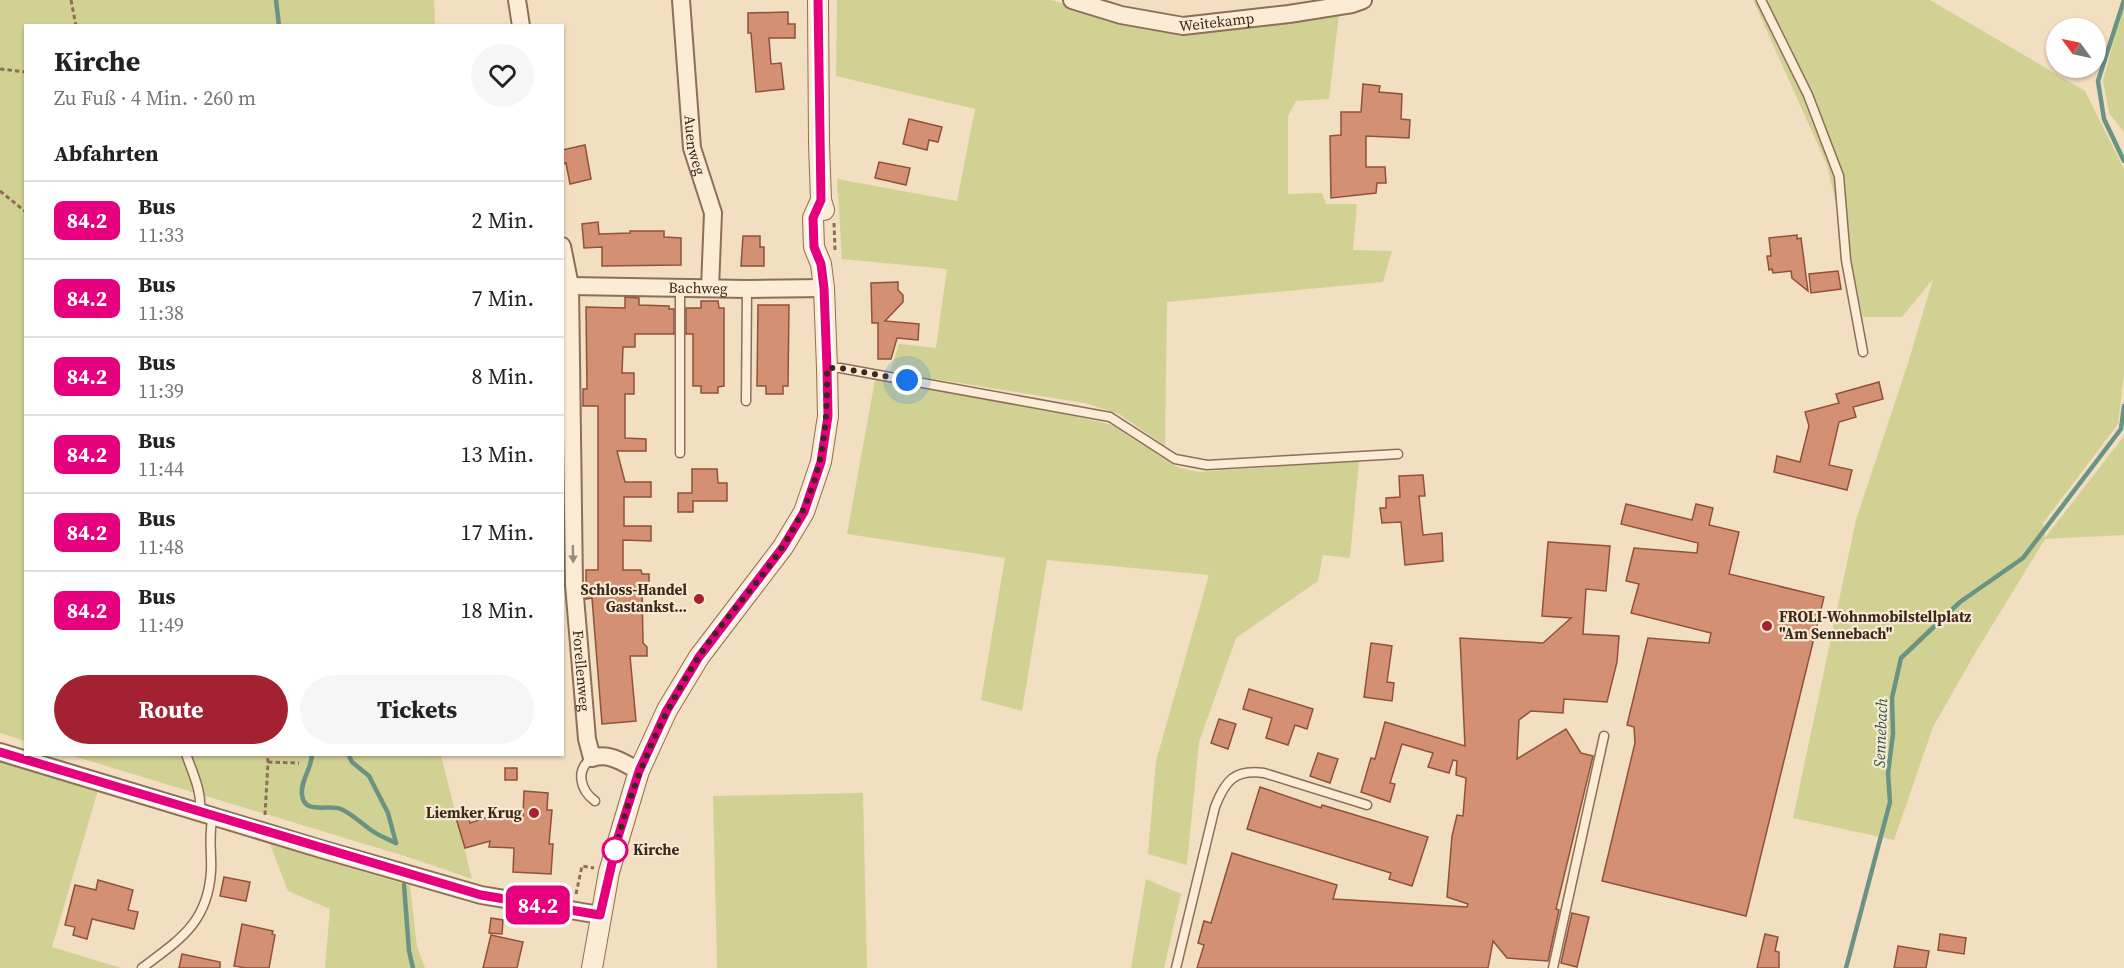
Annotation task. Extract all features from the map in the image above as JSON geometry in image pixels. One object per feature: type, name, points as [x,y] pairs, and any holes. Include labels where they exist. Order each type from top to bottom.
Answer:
[{"type":"street","points":[[517,0],[521,24]]},
{"type":"street","name":"Auenweg","points":[[681,0],[692,148],[713,213],[710,288]]},
{"type":"street","points":[[592,968],[600,915],[618,837],[639,771],[667,710],[699,657],[783,547],[804,512],[821,462],[828,416],[824,288],[821,264],[827,246],[826,217],[821,200],[818,0]]},
{"type":"street","name":"Weitekamp","points":[[1072,0],[1121,15],[1183,26],[1289,14],[1352,4],[1363,0]]},
{"type":"street","name":"Forellenweg","points":[[564,256],[570,286],[566,378],[568,585],[582,675],[587,739],[592,758]]},
{"type":"street","name":"Bachweg","points":[[570,286],[824,288]]},
{"type":"street","points":[[0,752],[481,895],[600,915]]},
{"type":"street","points":[[592,758],[600,755],[608,756],[639,771]]},
{"type":"lane","points":[[1761,0],[1808,95],[1839,176],[1846,260],[1863,352]]},
{"type":"lane","points":[[680,288],[680,453]]},
{"type":"lane","points":[[746,401],[747,289]]},
{"type":"lane","points":[[827,368],[840,368],[1110,417],[1175,459],[1207,465],[1398,454]]},
{"type":"lane","points":[[1553,968],[1605,736]]},
{"type":"lane","points":[[142,968],[184,937],[196,922],[208,893],[211,872],[210,828],[187,756]]},
{"type":"lane","points":[[592,758],[584,766],[581,782],[588,796],[595,801]]},
{"type":"lane","points":[[1176,968],[1215,807],[1221,791],[1228,782],[1248,771],[1264,773],[1367,805]]},
{"type":"path","points":[[71,0],[76,24]]},
{"type":"path","points":[[0,69],[24,72]]},
{"type":"path","points":[[0,191],[24,210]]},
{"type":"path","points":[[264,831],[267,756]]},
{"type":"path","points":[[268,762],[299,763]]},
{"type":"path","points":[[572,910],[582,866]]},
{"type":"green space","points":[[0,0],[434,0],[435,24],[24,24],[24,741],[0,733]]},
{"type":"green space","points":[[837,0],[1051,0],[1118,20],[1339,14],[1329,99],[1296,101],[1288,116],[1288,194],[1322,193],[1326,204],[1357,204],[1353,250],[1392,251],[1383,282],[1167,302],[1165,446],[1119,414],[1085,403],[890,372],[899,344],[936,348],[947,269],[842,259],[837,179],[957,201],[975,109],[836,76]]},
{"type":"green space","points":[[1753,0],[1930,0],[2046,68],[2046,78],[2063,78],[2085,91],[2124,169],[2124,375],[2118,424],[2043,523],[2045,538],[2124,436],[2124,535],[2045,539],[1933,727],[1894,840],[1793,818],[1856,520],[1933,279],[1902,317],[1863,317],[1827,165]]},
{"type":"green space","points":[[2124,3],[2124,132],[2109,113],[2103,81],[2106,78],[2106,70]]},
{"type":"green space","points":[[875,380],[1054,411],[1112,425],[1177,467],[1198,472],[1359,461],[1350,558],[1323,555],[1318,581],[1236,638],[1199,742],[1187,865],[1148,854],[1156,761],[1209,575],[1047,560],[1022,711],[981,700],[1005,558],[847,534]]},
{"type":"green space","points":[[73,756],[441,756],[472,879],[411,858]]},
{"type":"green space","points":[[0,760],[98,790],[52,947],[121,968],[0,968]]},
{"type":"green space","points":[[863,793],[867,968],[717,968],[713,796]]},
{"type":"green space","points":[[270,844],[410,886],[417,947],[425,968],[325,968],[330,909],[288,891]]},
{"type":"green space","points":[[1146,879],[1181,894],[1164,968],[1131,968]]},
{"type":"building","points":[[788,12],[788,24],[795,24],[795,38],[769,38],[771,64],[781,63],[784,89],[756,92],[751,33],[748,33],[748,13]]},
{"type":"building","points":[[1363,84],[1380,86],[1379,92],[1402,94],[1401,119],[1410,120],[1409,138],[1366,136],[1366,167],[1385,167],[1386,183],[1377,183],[1376,193],[1331,198],[1330,136],[1341,135],[1341,112],[1361,112]]},
{"type":"building","points":[[909,119],[942,127],[938,142],[929,140],[927,150],[903,144]]},
{"type":"building","points":[[585,145],[591,179],[570,184],[566,163],[564,164],[564,150]]},
{"type":"building","points":[[879,162],[910,168],[906,185],[875,178]]},
{"type":"building","points":[[598,222],[599,234],[664,231],[664,237],[681,238],[681,265],[602,266],[602,247],[584,248],[582,224]]},
{"type":"building","points":[[1797,235],[1797,239],[1801,238],[1808,291],[1792,278],[1791,271],[1773,273],[1772,269],[1769,270],[1767,256],[1771,256],[1769,238]]},
{"type":"building","points":[[743,236],[760,236],[760,247],[764,247],[764,266],[741,266]]},
{"type":"building","points":[[1838,271],[1841,289],[1811,293],[1809,274]]},
{"type":"building","points":[[898,282],[898,290],[903,295],[903,302],[885,321],[919,324],[918,340],[897,338],[891,359],[878,359],[878,323],[872,323],[871,283]]},
{"type":"building","points":[[625,297],[639,298],[639,305],[669,306],[669,309],[674,309],[674,334],[635,334],[635,347],[623,347],[622,373],[634,373],[634,394],[625,394],[625,438],[646,439],[646,451],[617,451],[625,482],[651,482],[651,497],[624,497],[624,526],[651,526],[651,541],[623,540],[623,570],[641,570],[642,574],[649,574],[649,586],[642,586],[643,643],[647,647],[647,656],[630,656],[636,721],[602,724],[592,598],[586,599],[586,570],[598,570],[598,406],[583,406],[583,389],[587,389],[586,307],[625,308]]},
{"type":"building","points":[[701,301],[718,301],[719,308],[724,308],[724,386],[718,387],[718,393],[701,393],[701,386],[693,386],[693,334],[686,334],[686,308],[701,308]]},
{"type":"building","points":[[758,305],[789,305],[788,386],[783,386],[783,394],[766,394],[766,386],[757,386]]},
{"type":"building","points":[[1879,382],[1883,399],[1853,407],[1856,417],[1839,422],[1829,465],[1852,470],[1847,490],[1774,472],[1777,456],[1800,462],[1809,426],[1805,412],[1839,403],[1836,394]]},
{"type":"building","points":[[692,469],[717,469],[718,483],[727,483],[727,501],[693,501],[693,512],[678,512],[678,493],[692,493]]},
{"type":"building","points":[[1423,475],[1425,496],[1419,496],[1423,535],[1442,533],[1443,561],[1405,565],[1401,522],[1382,523],[1380,508],[1386,508],[1386,498],[1400,497],[1399,476]]},
{"type":"building","points":[[1626,504],[1692,520],[1696,504],[1713,508],[1709,525],[1739,532],[1729,574],[1824,597],[1746,916],[1602,881],[1635,743],[1634,727],[1627,725],[1648,638],[1709,643],[1711,633],[1631,613],[1639,584],[1626,581],[1634,548],[1697,553],[1698,543],[1621,524]]},
{"type":"building","points":[[1548,542],[1610,546],[1606,591],[1586,589],[1583,634],[1619,636],[1617,662],[1607,702],[1564,699],[1563,713],[1531,711],[1519,720],[1517,759],[1566,729],[1581,753],[1593,756],[1556,909],[1559,910],[1548,961],[1507,958],[1493,941],[1488,968],[1197,968],[1204,945],[1198,943],[1204,921],[1211,923],[1232,853],[1337,885],[1333,899],[1467,907],[1468,904],[1447,897],[1452,836],[1457,815],[1463,816],[1466,778],[1456,775],[1457,761],[1453,760],[1449,773],[1428,767],[1433,753],[1402,744],[1390,783],[1395,784],[1390,802],[1361,792],[1371,758],[1375,759],[1385,722],[1465,746],[1460,638],[1543,643],[1571,618],[1542,616]]},
{"type":"building","points":[[1371,643],[1392,646],[1387,682],[1394,683],[1392,701],[1364,697]]},
{"type":"building","points":[[1249,689],[1313,709],[1307,729],[1295,725],[1288,745],[1266,738],[1272,718],[1243,709]]},
{"type":"building","points":[[1219,719],[1236,724],[1228,749],[1211,743]]},
{"type":"building","points":[[1318,753],[1338,759],[1330,783],[1310,776]]},
{"type":"building","points":[[505,768],[517,768],[517,780],[505,780]]},
{"type":"building","points":[[1260,787],[1321,808],[1322,805],[1428,837],[1412,886],[1389,879],[1391,873],[1247,829]]},
{"type":"building","points":[[524,791],[548,793],[547,810],[552,810],[549,844],[553,844],[551,874],[513,872],[514,848],[489,847],[490,841],[465,848],[456,818],[468,814],[470,823],[492,814],[523,816]]},
{"type":"building","points":[[224,877],[250,882],[246,901],[220,896]]},
{"type":"building","points":[[98,880],[133,890],[128,910],[138,912],[134,929],[92,919],[87,939],[73,935],[75,927],[65,925],[75,885],[96,890]]},
{"type":"building","points":[[1572,913],[1589,917],[1577,967],[1561,963]]},
{"type":"building","points":[[491,918],[503,920],[502,934],[489,933]]},
{"type":"building","points":[[242,924],[273,931],[272,934],[275,935],[269,968],[234,966]]},
{"type":"building","points":[[1765,934],[1778,937],[1775,951],[1779,952],[1779,968],[1757,968]]},
{"type":"building","points":[[1940,934],[1966,938],[1964,954],[1938,950]]},
{"type":"building","points":[[491,935],[523,942],[517,968],[483,968]]},
{"type":"building","points":[[1898,946],[1929,951],[1926,968],[1894,968]]},
{"type":"building","points":[[182,954],[220,962],[220,968],[179,968]]},
{"type":"waterway","points":[[276,0],[279,24]]},
{"type":"waterway","name":"Sennebach","points":[[2124,0],[2098,81],[2104,119],[2124,161]]},
{"type":"waterway","name":"Sennebach","points":[[1846,968],[1890,802],[1888,773],[1893,734],[1892,698],[1901,658],[1960,602],[2023,558],[2121,429],[2124,406]]},
{"type":"waterway","points":[[312,756],[302,790],[307,805],[341,809],[374,832],[396,843]]},
{"type":"waterway","points":[[349,756],[352,762],[369,776],[388,813],[396,843]]},
{"type":"waterway","points":[[404,885],[409,951],[413,968]]},
{"type":"bus line","name":"84.2","points":[[0,752],[481,895],[600,915],[618,837],[639,771],[667,710],[699,657],[783,547],[804,512],[821,462],[828,416],[824,288],[821,264],[814,247],[813,218],[821,200],[818,0]]},
{"type":"place","name":"Schloss-Handel Gastankst...","points":[[699,599]]},
{"type":"place","name":"FROLI-Wohnmobilstellplatz \"Am Sennebach\"","points":[[1767,626]]},
{"type":"place","name":"Liemker Krug","points":[[534,813]]},
{"type":"place","name":"Kirche","points":[[615,850]]},
{"type":"route","points":[[615,850],[614,854],[639,771],[667,710],[699,657],[783,547],[804,512],[821,462],[828,416],[827,368],[840,368],[907,380]]}]
